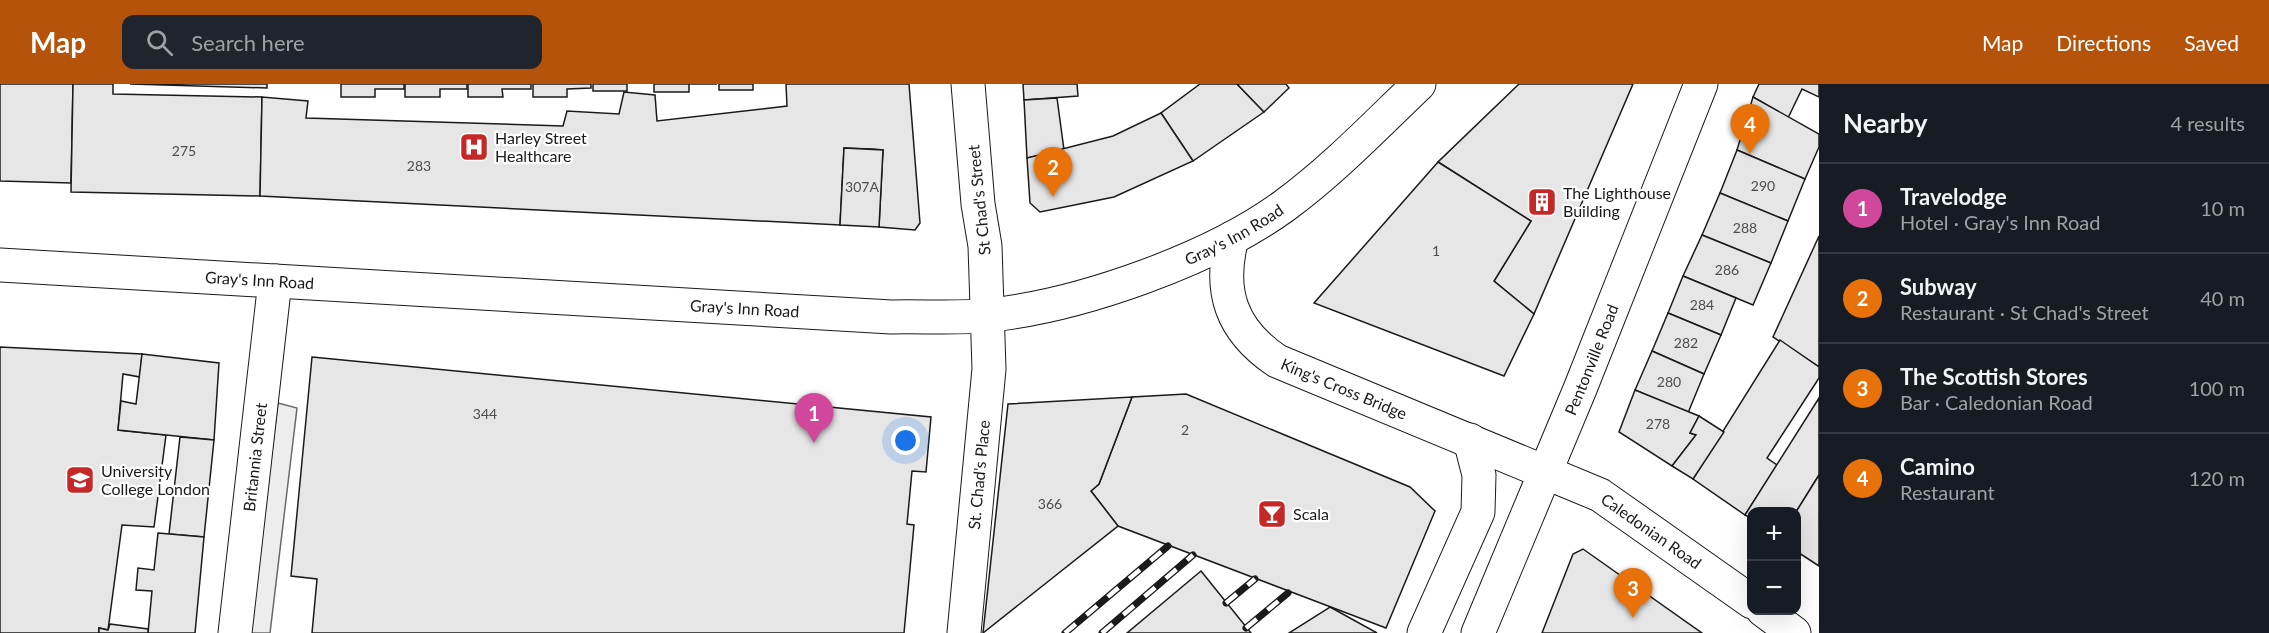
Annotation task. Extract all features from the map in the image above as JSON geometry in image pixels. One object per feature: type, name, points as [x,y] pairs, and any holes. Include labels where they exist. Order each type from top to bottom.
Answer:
[{"type":"main road","name":"St Chad's Street","points":[[968,84],[978,204],[985,246],[988,316]]},
{"type":"main road","name":"Gray's Inn Road","points":[[0,265],[891,317],[988,316],[1046,305],[1108,288],[1160,270],[1232,238],[1282,208],[1320,179],[1419,84]]},
{"type":"main road","name":"Pentonville Road","points":[[1478,633],[1580,389],[1701,84]]},
{"type":"main road","name":"King's Cross Bridge","points":[[1232,238],[1225,275],[1227,292],[1242,329],[1262,351],[1277,361],[1545,471]]},
{"type":"main road","name":"Britannia Street","points":[[235,633],[275,281]]},
{"type":"main road","name":"St. Chad's Place","points":[[964,633],[989,369],[988,316]]},
{"type":"main road","points":[[1424,633],[1478,512],[1479,475],[1470,440]]},
{"type":"main road","name":"Caledonian Road","points":[[1545,471],[1600,495],[1747,598]]},
{"type":"main road","points":[[1770,615],[1794,633]]},
{"type":"shaded area","points":[[278,403],[297,408],[270,633],[250,633]]},
{"type":"building","points":[[0,84],[73,84],[71,183],[0,181]]},
{"type":"building","points":[[73,84],[113,84],[113,94],[262,97],[260,196],[71,192]]},
{"type":"building","points":[[130,84],[267,84],[267,88]]},
{"type":"building","points":[[341,84],[404,84],[404,89],[375,89],[375,97],[341,97]]},
{"type":"building","points":[[405,84],[467,84],[467,89],[440,89],[440,97],[405,97]]},
{"type":"building","points":[[468,84],[531,84],[531,89],[502,89],[503,97],[468,97]]},
{"type":"building","points":[[533,84],[591,84],[591,88],[567,89],[567,97],[533,97]]},
{"type":"building","points":[[593,84],[627,84],[627,91],[593,91]]},
{"type":"building","points":[[654,84],[689,84],[689,92],[654,92]]},
{"type":"building","points":[[719,84],[753,84],[753,90],[719,90]]},
{"type":"building","points":[[786,84],[909,84],[920,223],[915,230],[879,227],[883,150],[872,149],[844,148],[840,225],[260,196],[262,97],[308,101],[306,118],[563,126],[567,111],[619,114],[624,92],[655,95],[657,121],[787,106]]},
{"type":"building","points":[[1023,84],[1077,84],[1078,96],[1024,100]]},
{"type":"building","points":[[1200,84],[1237,84],[1264,112],[1193,161],[1161,113]]},
{"type":"building","points":[[1237,84],[1286,84],[1289,88],[1264,112]]},
{"type":"building","name":"The Lighthouse Building","points":[[1519,84],[1633,84],[1534,314],[1494,281],[1531,221],[1438,162]]},
{"type":"building","points":[[1759,84],[1819,84],[1819,97],[1802,89],[1788,118],[1753,97]]},
{"type":"building","points":[[1753,97],[1819,134],[1819,147],[1805,179],[1737,150]]},
{"type":"building","points":[[1057,98],[1064,150],[1027,158],[1024,100]]},
{"type":"building","points":[[1161,113],[1193,161],[1114,197],[1040,212],[1030,203],[1027,158],[1113,136]]},
{"type":"building","points":[[844,148],[883,150],[879,227],[840,225]]},
{"type":"building","points":[[1737,150],[1805,179],[1788,221],[1720,193]]},
{"type":"building","name":"The Lighthouse Building","points":[[1438,162],[1531,221],[1494,281],[1534,314],[1504,376],[1314,303]]},
{"type":"building","points":[[1720,193],[1788,221],[1771,263],[1702,235]]},
{"type":"building","points":[[1702,235],[1771,263],[1753,305],[1683,276]]},
{"type":"building","points":[[1819,236],[1819,367],[1773,337]]},
{"type":"building","points":[[1683,276],[1736,298],[1721,335],[1668,313]]},
{"type":"building","points":[[1668,313],[1721,335],[1704,374],[1652,351]]},
{"type":"building","points":[[1780,340],[1819,367],[1819,378],[1767,458],[1777,465],[1750,507],[1747,507],[1745,515],[1693,479]]},
{"type":"building","name":"University College London","points":[[0,347],[142,354],[140,377],[123,374],[118,430],[166,435],[154,527],[122,525],[108,630],[99,628],[99,633],[0,633]]},
{"type":"building","points":[[1652,351],[1704,374],[1688,413],[1635,390]]},
{"type":"building","points":[[142,354],[219,363],[214,440],[118,430],[121,401],[136,404]]},
{"type":"building","points":[[312,357],[931,417],[926,472],[912,471],[907,524],[914,525],[904,633],[312,633],[317,579],[291,576]]},
{"type":"building","points":[[1635,390],[1699,416],[1690,433],[1696,435],[1672,466],[1619,432]]},
{"type":"building","name":"Scala","points":[[1186,394],[1410,487],[1435,511],[1386,628],[1118,526],[1091,491],[1099,484],[1132,397]]},
{"type":"building","points":[[1132,397],[1099,484],[1091,491],[1118,526],[983,633],[1008,404]]},
{"type":"building","points":[[1819,398],[1819,475],[1799,507],[1750,507]]},
{"type":"building","points":[[1699,416],[1724,432],[1693,479],[1672,466],[1696,435],[1690,433]]},
{"type":"building","points":[[180,437],[214,440],[204,537],[169,534]]},
{"type":"building","points":[[1819,475],[1819,566],[1801,554],[1801,507],[1799,507]]},
{"type":"building","points":[[158,533],[204,537],[195,633],[148,633],[152,591],[136,590],[138,568],[154,570]]},
{"type":"building","points":[[1583,549],[1702,633],[1542,633],[1573,554]]},
{"type":"building","points":[[1201,571],[1251,633],[1127,633]]},
{"type":"building","points":[[1330,607],[1377,633],[1289,633]]},
{"type":"building","points":[[110,624],[148,629],[148,633],[99,633],[99,628],[108,630]]},
{"type":"railway","points":[[1065,633],[1168,546]]},
{"type":"railway","points":[[1102,633],[1193,555]]},
{"type":"railway","points":[[1226,603],[1255,579]]},
{"type":"railway","points":[[1246,628],[1288,593]]},
{"type":"place","name":"Harley Street Healthcare","points":[[474,147]]},
{"type":"place","name":"Camino","points":[[1750,154]]},
{"type":"place","name":"Subway","points":[[1053,197]]},
{"type":"place","name":"The Lighthouse Building","points":[[1542,202]]},
{"type":"place","name":"Travelodge","points":[[814,443]]},
{"type":"place","name":"University College London","points":[[80,480]]},
{"type":"place","name":"Scala","points":[[1272,514]]},
{"type":"place","name":"The Scottish Stores","points":[[1633,618]]}]
